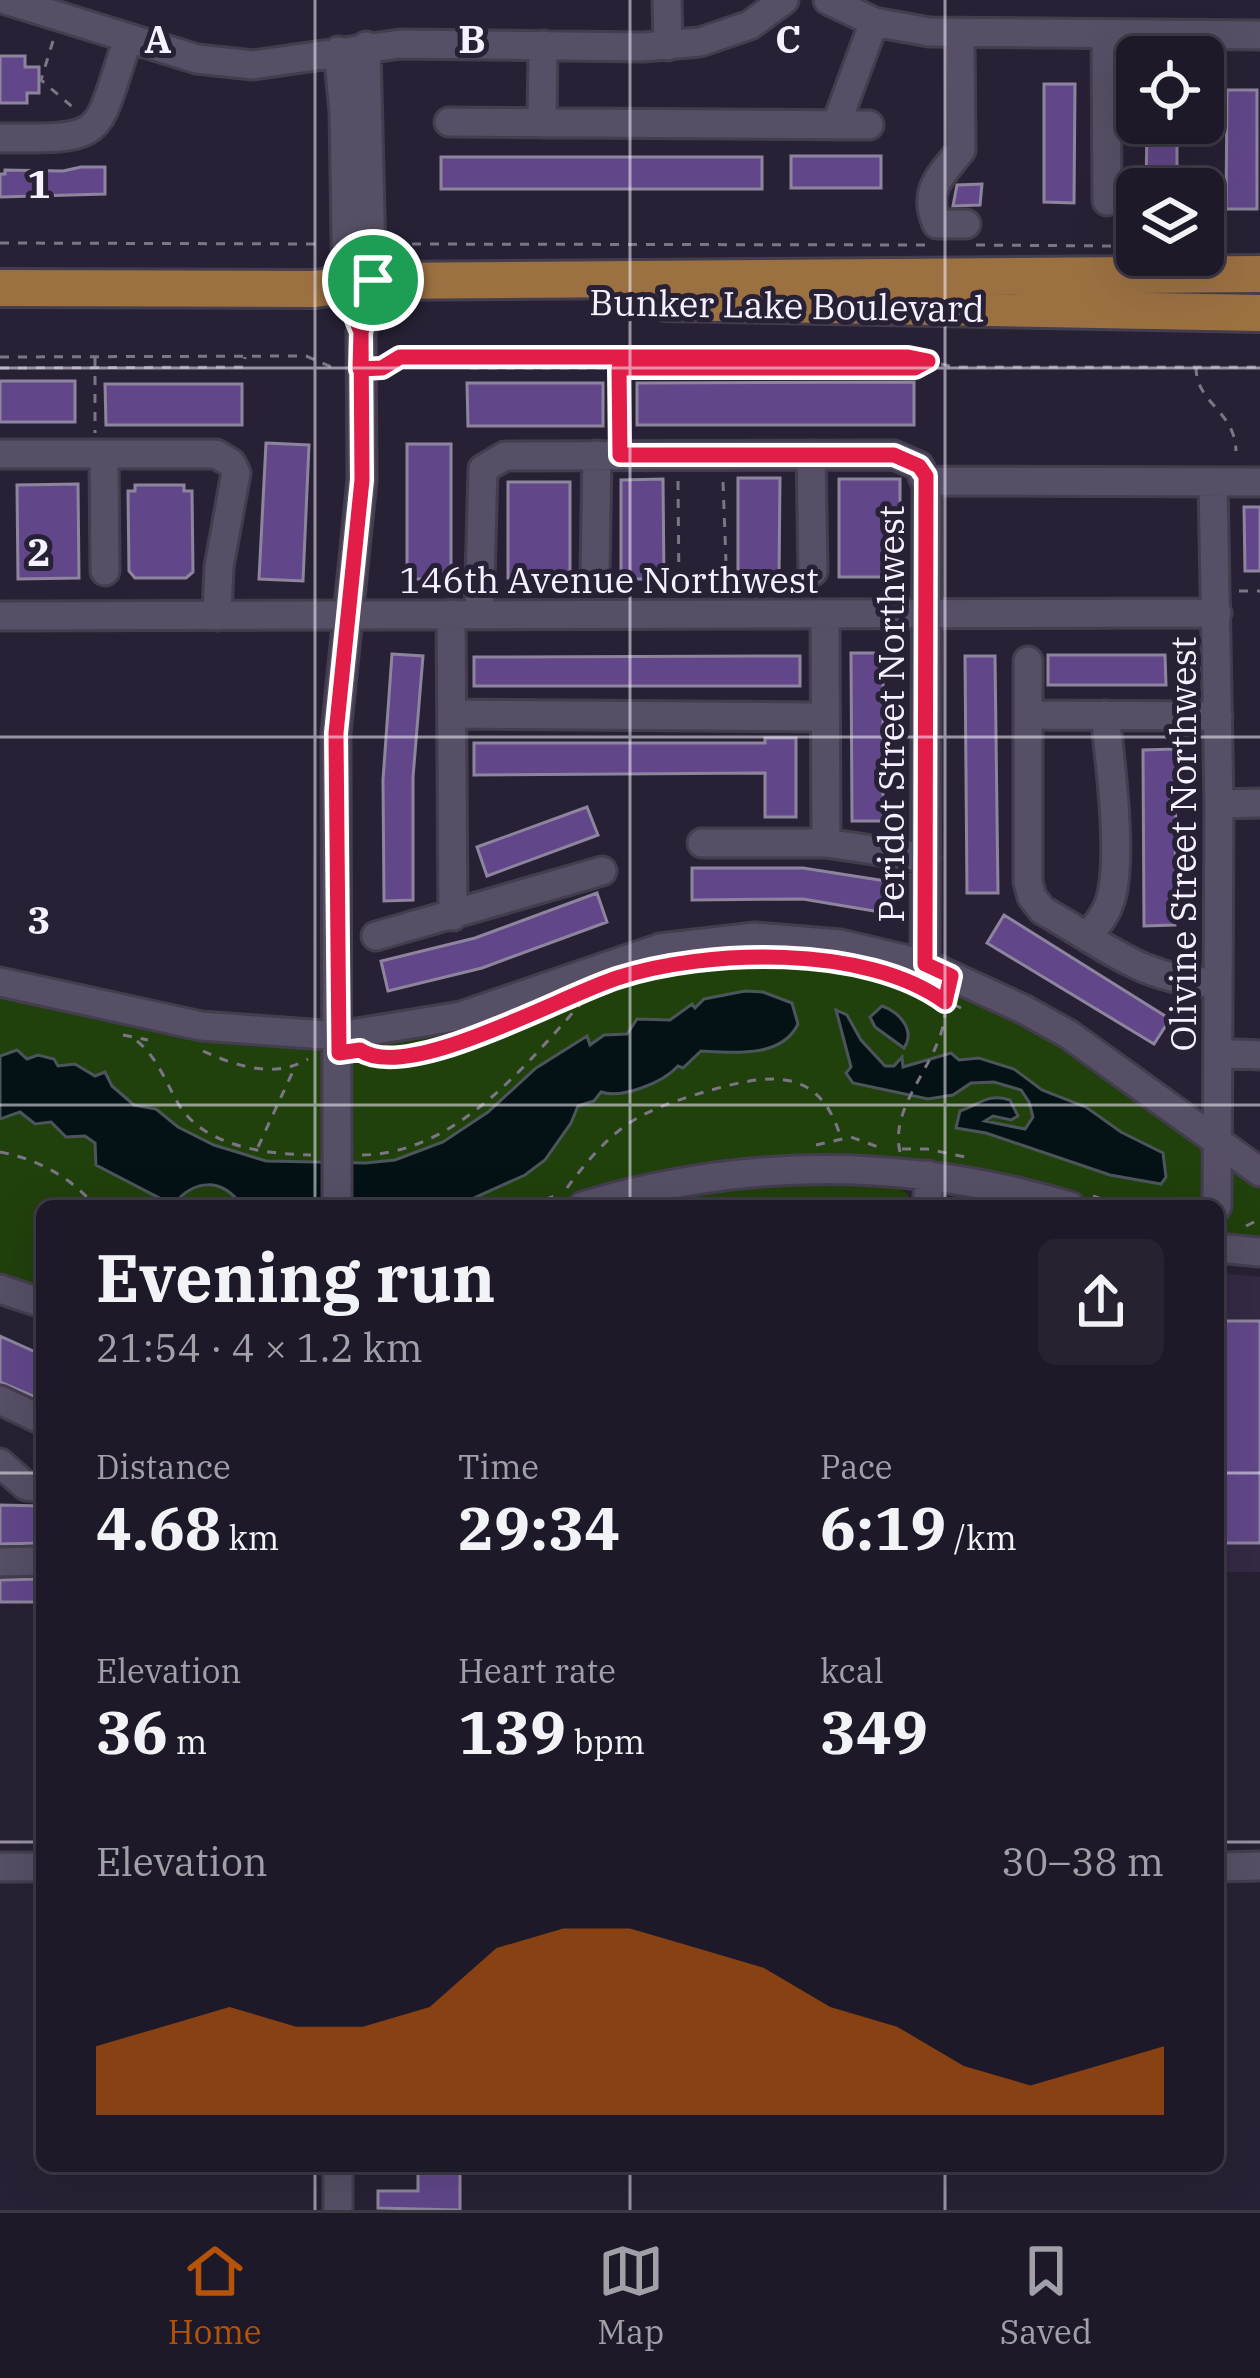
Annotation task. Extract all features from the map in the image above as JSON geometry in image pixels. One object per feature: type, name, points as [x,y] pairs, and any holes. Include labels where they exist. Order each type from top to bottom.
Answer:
[{"type":"main road","name":"Bunker Lake Boulevard","points":[[352,296],[1260,274]]},
{"type":"main road","name":"Bunker Lake Boulevard","points":[[0,288],[1260,313]]},
{"type":"street","points":[[6,0],[197,59],[234,64],[352,48],[668,46],[725,36],[769,14],[784,0]]},
{"type":"street","points":[[667,0],[668,46]]},
{"type":"street","points":[[827,0],[903,30],[1260,35]]},
{"type":"street","points":[[836,125],[874,22]]},
{"type":"street","points":[[960,33],[961,150],[937,176],[931,209],[937,224],[971,235]]},
{"type":"street","points":[[1106,34],[1107,201]]},
{"type":"street","points":[[0,138],[65,139],[93,128],[104,111],[128,39]]},
{"type":"street","points":[[542,123],[543,45]]},
{"type":"street","points":[[337,1200],[336,733],[362,480],[360,369],[352,296],[352,48]]},
{"type":"street","points":[[448,122],[869,125]]},
{"type":"street","points":[[0,454],[216,454],[231,463],[236,473],[219,567],[217,616]]},
{"type":"street","points":[[98,454],[105,571]]},
{"type":"street","points":[[596,574],[608,455]]},
{"type":"street","points":[[811,455],[813,571]]},
{"type":"street","points":[[453,916],[452,714],[483,469],[490,461],[505,456],[894,455],[922,473],[1260,482]]},
{"type":"street","name":"Peridot Street Northwest","points":[[922,473],[926,857],[939,984]]},
{"type":"street","name":"Olivine Street Northwest","points":[[1213,482],[1220,804],[1217,1200]]},
{"type":"street","name":"146th Avenue Northwest","points":[[0,616],[1217,614]]},
{"type":"street","points":[[825,616],[826,843]]},
{"type":"street","points":[[1028,662],[1028,882],[1032,897],[1042,910],[1141,969],[1166,979],[1219,983]]},
{"type":"street","points":[[452,714],[824,717]]},
{"type":"street","points":[[1028,716],[1218,716]]},
{"type":"street","points":[[1088,936],[1105,913],[1112,886],[1113,790],[1105,716]]},
{"type":"street","points":[[1220,804],[1260,803]]},
{"type":"street","points":[[702,843],[826,843],[926,857]]},
{"type":"street","points":[[376,936],[602,871]]},
{"type":"street","points":[[0,982],[201,1027],[339,1045],[461,1016],[660,948],[706,940],[800,938],[881,951],[939,984],[1068,1034],[1260,1172]]},
{"type":"street","points":[[1218,1053],[1260,1055]]},
{"type":"street","points":[[573,1200],[728,1173],[835,1167],[977,1182],[1047,1200]]},
{"type":"street","points":[[916,1173],[926,1200]]},
{"type":"street","points":[[1224,1249],[1260,1252]]},
{"type":"street","points":[[0,1288],[36,1302]]},
{"type":"street","points":[[0,1400],[36,1417]]},
{"type":"street","points":[[0,1462],[22,1487]]},
{"type":"street","points":[[0,1562],[36,1562]]},
{"type":"street","points":[[1224,1867],[1260,1866]]},
{"type":"street","points":[[0,1867],[36,1867]]},
{"type":"street","points":[[338,2172],[338,2210]]},
{"type":"path","points":[[53,39],[41,80],[93,128]]},
{"type":"path","points":[[971,235],[1114,246]]},
{"type":"path","points":[[0,243],[327,244]]},
{"type":"path","points":[[385,244],[930,245]]},
{"type":"path","points":[[95,356],[98,454]]},
{"type":"path","points":[[0,357],[306,356],[331,370],[382,368],[400,357],[461,356],[908,357],[955,367],[1260,367]]},
{"type":"path","points":[[461,356],[461,368],[915,368],[928,361]]},
{"type":"path","points":[[608,455],[619,356]]},
{"type":"path","points":[[0,368],[244,367],[245,357]]},
{"type":"path","points":[[1196,367],[1202,392],[1233,428],[1236,452]]},
{"type":"path","points":[[723,480],[727,590]]},
{"type":"path","points":[[678,481],[679,590]]},
{"type":"path","points":[[1238,591],[1260,591]]},
{"type":"path","points":[[939,984],[972,1012]]},
{"type":"path","points":[[916,1173],[896,1135],[944,1028],[939,984]]},
{"type":"path","points":[[135,1040],[155,1060],[191,1121],[218,1138],[257,1149],[390,1153],[462,1120],[483,1105],[595,986]]},
{"type":"path","points":[[115,1032],[135,1040],[156,1040]]},
{"type":"path","points":[[188,1044],[244,1067],[295,1067],[339,1045],[386,1060],[411,1058],[467,1040]]},
{"type":"path","points":[[257,1149],[295,1067]]},
{"type":"path","points":[[573,1200],[611,1136],[628,1124],[692,1096],[764,1076],[807,1086],[834,1116],[840,1137]]},
{"type":"path","points":[[0,1152],[60,1174],[90,1200]]},
{"type":"path","points":[[1188,1200],[1193,1185]]},
{"type":"shaded area","points":[[763,992],[792,1003],[798,1024],[791,1035],[769,1048],[701,1051],[683,1068],[678,1066],[652,1084],[619,1093],[601,1092],[594,1101],[578,1106],[545,1160],[525,1175],[469,1200],[237,1200],[226,1190],[208,1185],[177,1200],[163,1200],[96,1165],[95,1143],[85,1136],[66,1137],[51,1122],[35,1124],[20,1112],[0,1119],[0,1056],[17,1050],[27,1059],[38,1055],[54,1059],[58,1066],[75,1064],[95,1076],[105,1072],[112,1086],[134,1105],[156,1109],[178,1127],[214,1145],[266,1161],[395,1160],[443,1142],[488,1112],[536,1068],[587,1036],[590,1045],[604,1035],[627,1034],[637,1019],[670,1020],[704,999]]},
{"type":"shaded area","points":[[882,1006],[904,1022],[908,1035],[904,1048],[875,1027],[870,1017]]},
{"type":"shaded area","points":[[836,1010],[847,1015],[861,1040],[885,1066],[894,1066],[902,1057],[903,1067],[951,1053],[959,1060],[979,1058],[1014,1069],[1042,1090],[1086,1107],[1163,1153],[1166,1177],[1161,1184],[1110,1175],[986,1133],[956,1128],[960,1111],[996,1098],[1010,1100],[1018,1116],[1011,1120],[993,1116],[985,1121],[1025,1129],[1033,1117],[1021,1090],[994,1082],[971,1083],[953,1095],[928,1099],[853,1083],[846,1073],[851,1067]]},
{"type":"shaded area","points":[[1224,1274],[1260,1277],[1260,1572],[1224,1572]]},
{"type":"green space","points":[[795,948],[913,969],[1070,1047],[1260,1179],[1260,1241],[1224,1237],[1224,1200],[1072,1200],[965,1172],[576,1200],[36,1200],[36,1293],[0,1279],[0,993],[303,1045],[682,953]]},
{"type":"green space","points":[[801,1184],[895,1186],[910,1200],[663,1200]]},
{"type":"building","points":[[0,56],[25,56],[25,67],[39,67],[39,93],[27,93],[27,103],[0,103]]},
{"type":"building","points":[[1044,84],[1075,84],[1074,203],[1044,202]]},
{"type":"building","points":[[1227,90],[1257,90],[1257,209],[1226,209]]},
{"type":"building","points":[[1147,144],[1177,144],[1177,168],[1146,168]]},
{"type":"building","points":[[791,156],[881,156],[881,188],[791,188]]},
{"type":"building","points":[[441,157],[762,157],[762,189],[441,189]]},
{"type":"building","points":[[105,167],[105,194],[0,197],[0,174],[5,170]]},
{"type":"building","points":[[982,184],[980,205],[953,206],[957,185]]},
{"type":"building","points":[[0,381],[75,381],[75,422],[0,422]]},
{"type":"building","points":[[914,382],[914,425],[637,425],[637,383]]},
{"type":"building","points":[[467,383],[603,383],[603,426],[468,426]]},
{"type":"building","points":[[105,384],[242,384],[242,425],[106,425]]},
{"type":"building","points":[[266,443],[309,445],[303,581],[259,579]]},
{"type":"building","points":[[407,444],[451,444],[451,579],[407,579]]},
{"type":"building","points":[[738,478],[780,478],[779,579],[738,579]]},
{"type":"building","points":[[663,479],[664,579],[621,579],[621,480]]},
{"type":"building","points":[[839,479],[900,479],[900,577],[839,577]]},
{"type":"building","points":[[508,482],[570,482],[570,578],[508,578]]},
{"type":"building","points":[[78,484],[79,578],[18,579],[17,485]]},
{"type":"building","points":[[135,485],[184,485],[184,491],[192,491],[193,572],[186,578],[135,578],[129,571],[128,491],[135,491]]},
{"type":"building","points":[[1244,507],[1260,507],[1260,571],[1245,571]]},
{"type":"building","points":[[851,653],[883,653],[883,821],[852,821]]},
{"type":"building","points":[[392,654],[423,656],[413,777],[413,900],[384,901],[383,780]]},
{"type":"building","points":[[1048,655],[1165,655],[1166,685],[1048,685]]},
{"type":"building","points":[[800,656],[800,686],[474,686],[474,657]]},
{"type":"building","points":[[965,656],[995,656],[998,893],[967,893]]},
{"type":"building","points":[[765,738],[796,738],[796,817],[765,817],[765,773],[474,775],[474,743],[765,743]]},
{"type":"building","points":[[1176,749],[1175,925],[1144,926],[1143,750]]},
{"type":"building","points":[[587,807],[598,835],[487,876],[477,847]]},
{"type":"building","points":[[692,868],[803,868],[886,881],[880,912],[803,899],[692,900]]},
{"type":"building","points":[[597,893],[607,922],[482,968],[388,991],[381,961],[475,938]]},
{"type":"building","points":[[1004,915],[1170,1019],[1154,1044],[987,943]]},
{"type":"building","points":[[1224,1321],[1260,1321],[1260,1543],[1224,1543]]},
{"type":"building","points":[[0,1336],[36,1352],[36,1397],[0,1382]]},
{"type":"building","points":[[0,1505],[36,1506],[36,1543],[0,1544]]},
{"type":"building","points":[[36,1579],[36,1602],[0,1602],[0,1580]]},
{"type":"building","points":[[418,2172],[460,2172],[460,2210],[378,2208],[378,2191],[418,2191]]},
{"type":"route","points":[[373,280],[345,283],[361,332],[360,369],[382,368],[400,357],[908,357],[928,361],[915,368],[619,368],[620,455],[894,455],[919,466],[926,476],[925,964],[951,976],[945,1002],[901,978],[856,966],[721,957],[621,976],[433,1053],[386,1060],[360,1050],[339,1053],[338,687],[362,480],[360,369],[361,332],[373,280]]}]
